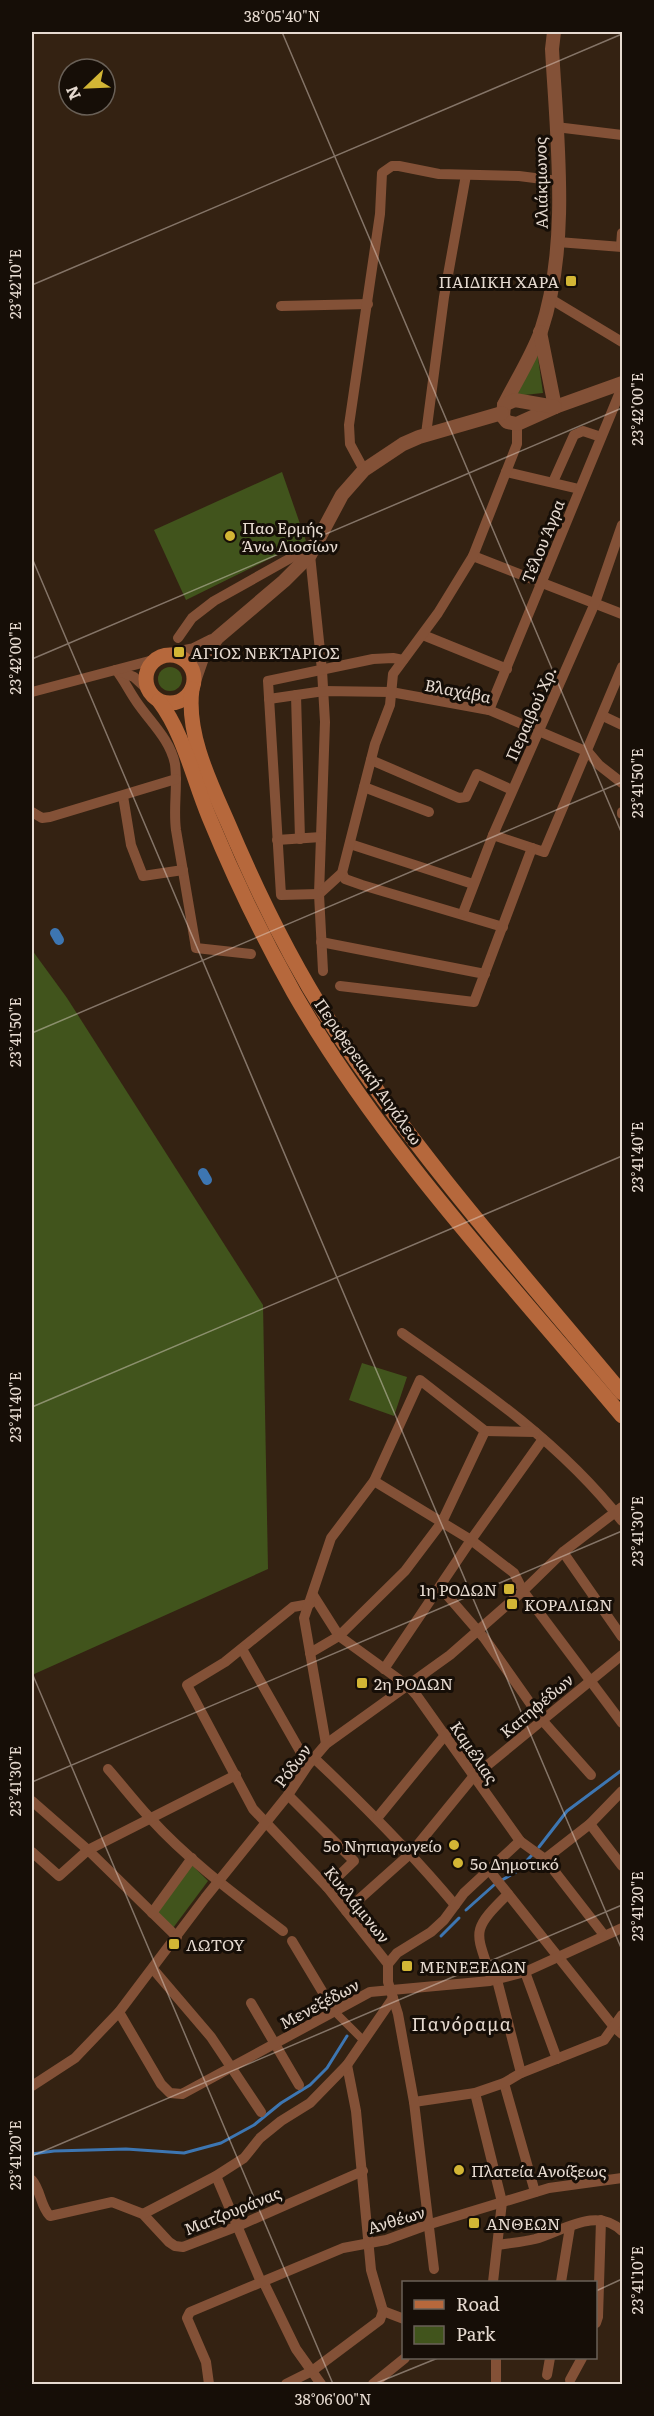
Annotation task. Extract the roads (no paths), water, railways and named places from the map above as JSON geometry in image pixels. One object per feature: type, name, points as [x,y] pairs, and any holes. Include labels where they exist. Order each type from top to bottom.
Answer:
[{"type":"main road","points":[[163,657],[184,660],[190,666],[193,685],[188,695],[174,703],[154,695],[146,676],[151,664],[163,657]]},
{"type":"main road","name":"Περιφερειακή Αιγάλεω","points":[[193,685],[190,704],[194,731],[221,806],[264,902],[335,1030],[389,1108],[450,1187],[622,1393]]},
{"type":"main road","name":"Περιφερειακή Αιγάλεω","points":[[154,695],[172,720],[207,812],[245,898],[276,959],[322,1038],[377,1118],[438,1197],[622,1416]]},
{"type":"street","name":"Αλιάκμωνος","points":[[503,409],[540,332],[549,298],[558,242],[558,182],[552,49],[554,32]]},
{"type":"street","points":[[556,127],[622,135]]},
{"type":"street","points":[[364,470],[350,444],[349,425],[380,214],[382,172],[392,166],[399,166],[438,174],[519,176],[558,182]]},
{"type":"street","points":[[426,435],[444,297],[466,175]]},
{"type":"street","points":[[558,242],[622,247],[622,233]]},
{"type":"street","points":[[549,298],[622,342]]},
{"type":"street","points":[[281,306],[368,304]]},
{"type":"street","name":"Αλιάκμωνος","points":[[540,332],[555,407]]},
{"type":"street","points":[[503,409],[507,422],[517,424],[555,407],[621,384]]},
{"type":"street","name":"Τέλου Άγρα","points":[[489,710],[620,392],[621,384]]},
{"type":"street","points":[[193,685],[202,658],[217,638],[284,580],[309,555],[342,495],[364,470],[404,444],[503,409],[515,400],[555,407]]},
{"type":"street","points":[[403,660],[373,659],[272,678],[268,681],[281,895],[319,894],[342,873],[371,760],[390,705],[393,674],[423,635],[473,556],[517,444],[517,424]]},
{"type":"street","points":[[553,482],[574,435],[583,431],[601,437]]},
{"type":"street","points":[[506,472],[579,489]]},
{"type":"street","name":"Περαιβού Χρ.","points":[[463,913],[512,790],[595,603],[622,525]]},
{"type":"street","points":[[178,638],[192,618],[214,601],[296,555],[302,553],[309,555]]},
{"type":"street","points":[[309,555],[324,691],[326,750],[319,894],[323,971]]},
{"type":"street","points":[[473,556],[622,614]]},
{"type":"street","points":[[423,635],[507,669]]},
{"type":"street","points":[[32,692],[194,650],[217,638]]},
{"type":"street","points":[[493,835],[544,852],[622,667]]},
{"type":"street","points":[[116,670],[134,677],[154,695]]},
{"type":"street","points":[[116,670],[167,743],[172,755],[176,779],[174,815],[196,948],[251,954]]},
{"type":"street","name":"Βλαχάβα","points":[[269,699],[324,691],[392,692],[489,710],[588,752],[599,765],[622,783]]},
{"type":"street","points":[[296,695],[300,839]]},
{"type":"street","points":[[603,716],[622,725]]},
{"type":"street","points":[[371,760],[459,798],[466,797],[477,774],[512,790]]},
{"type":"street","points":[[32,812],[42,818],[50,817],[176,779]]},
{"type":"street","points":[[364,787],[429,812]]},
{"type":"street","points":[[123,796],[131,845],[143,876],[183,870]]},
{"type":"street","points":[[277,840],[321,837]]},
{"type":"street","points":[[350,844],[473,884]]},
{"type":"street","points":[[340,986],[474,1002],[532,848]]},
{"type":"street","points":[[342,873],[345,879],[362,885],[504,927]]},
{"type":"street","points":[[321,942],[486,974]]},
{"type":"street","points":[[402,1333],[479,1387],[539,1436],[619,1510],[622,1521]]},
{"type":"street","points":[[326,1744],[304,1618],[332,1538],[374,1481],[420,1380],[485,1431],[539,1436]]},
{"type":"street","points":[[310,1653],[339,1636],[405,1571],[442,1522],[485,1431]]},
{"type":"street","points":[[384,1669],[539,1436]]},
{"type":"street","points":[[374,1481],[471,1539],[514,1573],[523,1591],[622,1723]]},
{"type":"street","name":"Ρόδων","points":[[32,2086],[75,2058],[119,2012],[326,1744],[408,1686],[478,1631],[563,1552],[619,1510]]},
{"type":"street","points":[[563,1552],[622,1636]]},
{"type":"street","points":[[440,1587],[478,1631],[542,1719],[591,1775]]},
{"type":"street","points":[[311,1600],[293,1608],[242,1649],[311,1762],[378,1817],[456,1905]]},
{"type":"street","name":"Καμέλιας","points":[[311,1600],[339,1636],[408,1686],[446,1734],[473,1777],[520,1841],[545,1859],[607,1933],[622,1940]]},
{"type":"street","name":"Κυκλάμινων","points":[[242,1649],[187,1685],[253,1809],[327,1887],[388,1964]]},
{"type":"street","name":"Κατηφέδων","points":[[346,1911],[411,1853],[473,1777],[622,1655]]},
{"type":"street","points":[[378,1817],[446,1734]]},
{"type":"street","points":[[108,1768],[150,1819],[219,1882],[283,1931]]},
{"type":"street","points":[[32,1852],[59,1876],[88,1850],[236,1776]]},
{"type":"street","points":[[545,1859],[590,1824],[622,1791]]},
{"type":"street","points":[[288,1795],[354,1861],[327,1887]]},
{"type":"street","points":[[34,1808],[88,1850],[177,1937]]},
{"type":"street","points":[[590,1824],[622,1866]]},
{"type":"street","points":[[434,2269],[414,2102],[387,1976],[388,1964],[397,1953],[438,1926],[464,1893],[520,1841]]},
{"type":"street","points":[[152,1913],[192,1858]]},
{"type":"street","points":[[489,1870],[619,2030]]},
{"type":"street","points":[[508,1894],[485,1916],[478,1934],[495,1980],[521,2073]]},
{"type":"street","name":"Μενεξέδων","points":[[119,2012],[161,2084],[170,2093],[182,2094],[370,1992],[392,1994],[495,1980],[525,1972],[622,1928]]},
{"type":"street","points":[[292,1941],[334,2011],[363,2040]]},
{"type":"street","points":[[153,1969],[211,2037],[261,2112]]},
{"type":"street","points":[[525,1972],[557,2059]]},
{"type":"street","points":[[143,2214],[216,2176],[244,2158],[260,2138],[281,2121],[310,2103],[335,2080],[347,2065],[392,1994]]},
{"type":"street","points":[[251,2003],[299,2085]]},
{"type":"street","points":[[414,2102],[475,2093],[504,2083],[521,2073],[604,2040],[619,2030],[622,2015]]},
{"type":"street","points":[[286,2385],[312,2371],[380,2320],[383,2311],[375,2288],[368,2244],[356,2111],[347,2065]]},
{"type":"street","points":[[504,2083],[535,2192]]},
{"type":"street","points":[[475,2093],[502,2202],[493,2281]]},
{"type":"street","name":"Ματζουράνας","points":[[32,2180],[36,2185],[43,2207],[50,2216],[112,2202],[143,2214],[169,2242],[183,2247],[238,2226],[363,2171]]},
{"type":"street","points":[[216,2176],[291,2341],[321,2385]]},
{"type":"street","name":"Ανθέων","points":[[209,2385],[206,2362],[187,2315],[190,2312],[343,2248],[386,2240],[535,2192],[622,2178]]},
{"type":"street","points":[[498,2245],[535,2239],[588,2220],[614,2222],[622,2231]]},
{"type":"street","points":[[597,2320],[601,2220]]},
{"type":"street","points":[[561,2281],[570,2227]]},
{"type":"street","points":[[383,2311],[402,2318]]},
{"type":"street","points":[[373,2385],[404,2359]]},
{"type":"street","points":[[496,2359],[496,2385]]},
{"type":"street","points":[[547,2375],[550,2359]]},
{"type":"street","points":[[570,2380],[581,2359]]},
{"type":"waterway","points":[[55,933],[59,940]]},
{"type":"waterway","points":[[203,1173],[207,1180]]},
{"type":"waterway","points":[[539,1847],[567,1811],[622,1770]]},
{"type":"waterway","points":[[502,1880],[516,1872],[532,1855]]},
{"type":"waterway","points":[[466,1910],[494,1885]]},
{"type":"waterway","points":[[441,1936],[459,1918]]},
{"type":"waterway","points":[[32,2154],[54,2151],[126,2149],[184,2153],[221,2143],[254,2125],[281,2103],[310,2085],[327,2068],[347,2036]]},
{"type":"place","name":"ΠΑΙΔΙΚΗ ΧΑΡΑ","points":[[571,281]]},
{"type":"place","name":"Παο Ερμής Άνω Λιοσίων","points":[[230,536]]},
{"type":"place","name":"ΑΓΙΟΣ ΝΕΚΤΑΡΙΟΣ","points":[[179,652]]},
{"type":"place","name":"1η ΡΟΔΩΝ","points":[[509,1589]]},
{"type":"place","name":"ΚΟΡΑΛΙΩΝ","points":[[512,1604]]},
{"type":"place","name":"2η ΡΟΔΩΝ","points":[[362,1683]]},
{"type":"place","name":"5ο Νηπιαγωγείο","points":[[454,1845]]},
{"type":"place","name":"5ο Δημοτικό","points":[[458,1863]]},
{"type":"place","name":"ΛΩΤΟΥ","points":[[174,1944]]},
{"type":"place","name":"ΜΕΝΕΞΕΔΩΝ","points":[[407,1966]]},
{"type":"place","name":"Πλατεία Ανοίξεως","points":[[459,2170]]},
{"type":"place","name":"ΑΝΘΕΩΝ","points":[[474,2223]]},
{"type":"district","name":"Πανόραμα","points":[[462,2023]]}]
